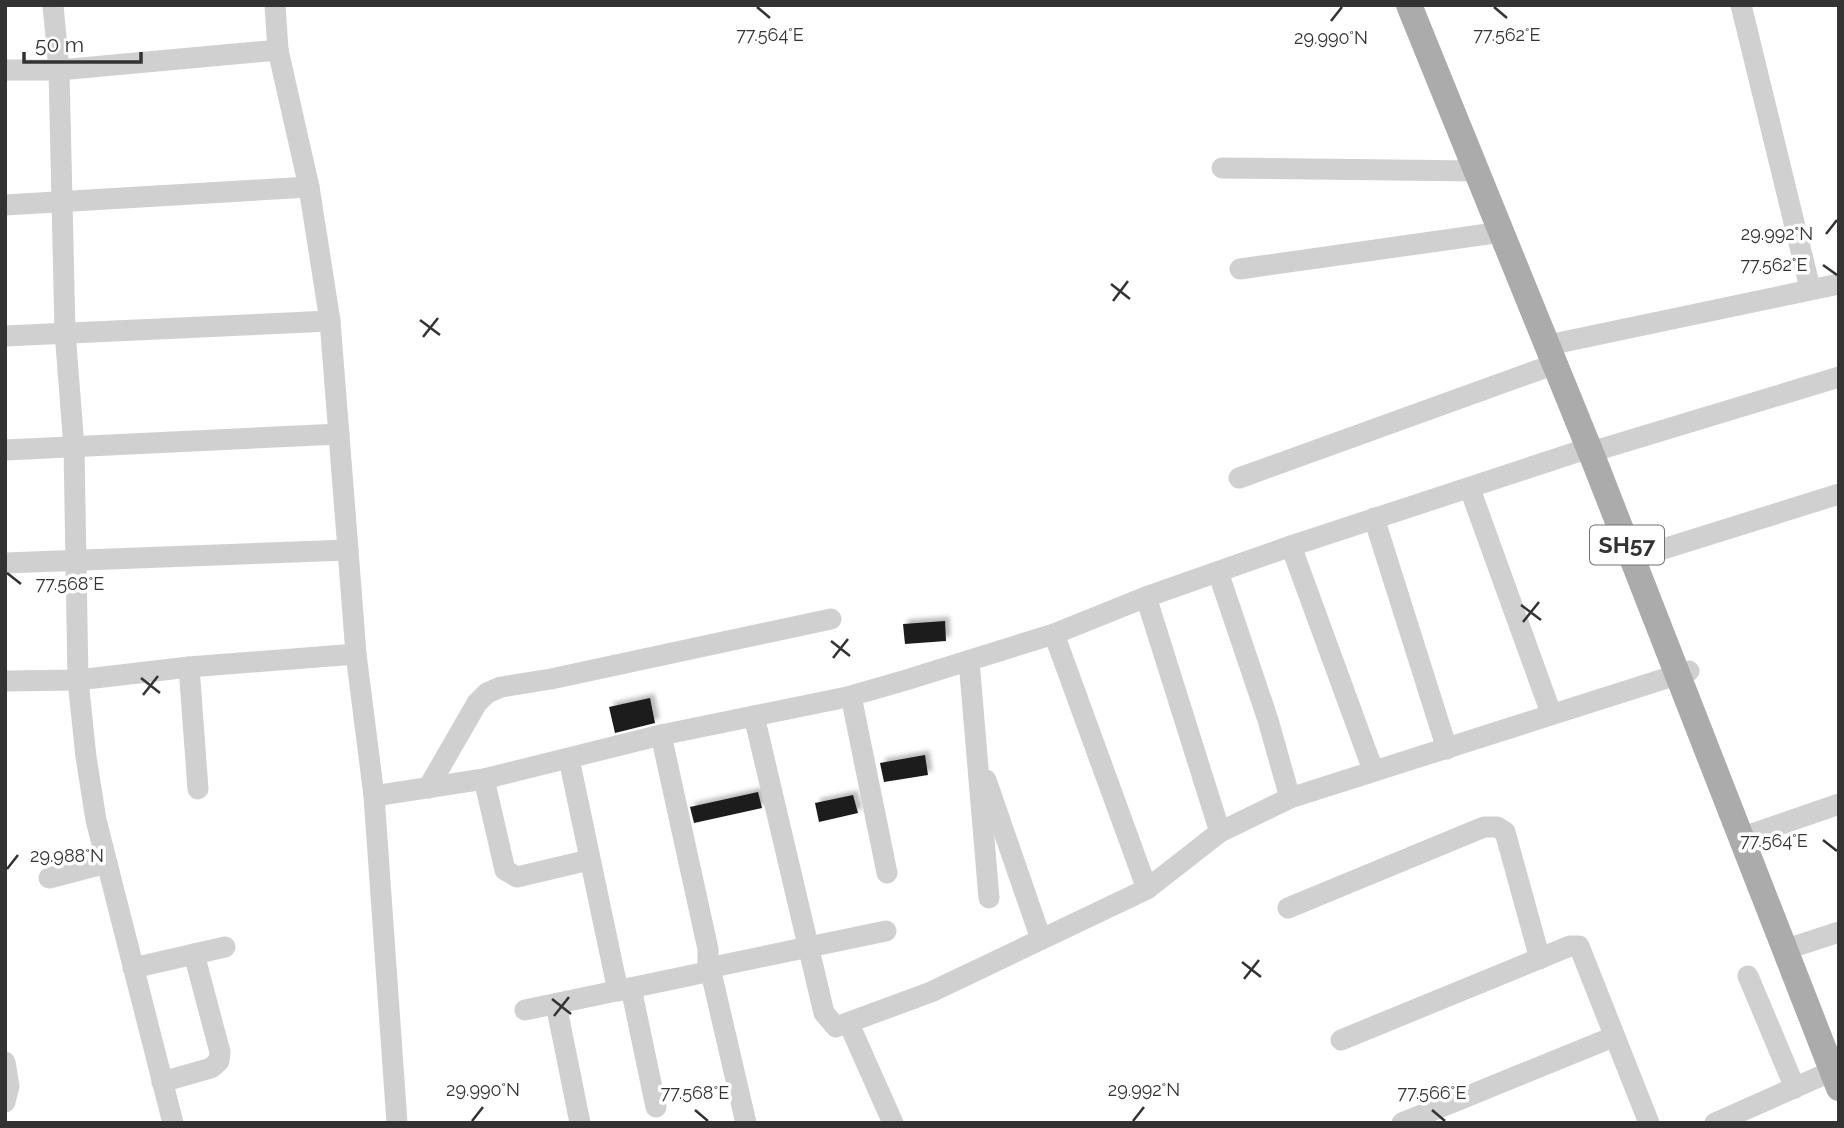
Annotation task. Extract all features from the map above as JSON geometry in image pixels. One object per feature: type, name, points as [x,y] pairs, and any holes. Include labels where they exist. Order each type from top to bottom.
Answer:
[{"type":"main road","name":"SH57","points":[[1409,5],[1476,171],[1595,449],[1837,1069]]},
{"type":"main road","name":"SH57","points":[[1426,5],[1556,354]]},
{"type":"main road","name":"SH57","points":[[1595,449],[1644,555],[1684,673]]},
{"type":"main road","name":"SH57","points":[[1706,730],[1752,834],[1796,946],[1837,1069]]},
{"type":"street","points":[[53,5],[59,70],[65,332],[74,447],[78,680],[89,778],[107,863],[173,1123]]},
{"type":"street","points":[[275,5],[278,50],[309,187],[330,321],[356,654],[374,796],[397,1123]]},
{"type":"street","points":[[1741,5],[1810,288]]},
{"type":"street","points":[[5,70],[59,70],[278,50]]},
{"type":"street","points":[[1222,168],[1476,171]]},
{"type":"street","points":[[5,205],[309,187]]},
{"type":"street","points":[[1240,269],[1502,232]]},
{"type":"street","points":[[1239,478],[1556,354],[1810,288],[1839,284]]},
{"type":"street","points":[[5,336],[330,321]]},
{"type":"street","points":[[374,796],[484,779],[662,735],[852,696],[1054,634],[1146,597],[1374,518],[1839,377]]},
{"type":"street","points":[[5,450],[339,434]]},
{"type":"street","points":[[1470,489],[1550,713]]},
{"type":"street","points":[[1644,555],[1839,494]]},
{"type":"street","points":[[1374,518],[1447,749]]},
{"type":"street","points":[[1292,546],[1373,770]]},
{"type":"street","points":[[5,563],[348,550]]},
{"type":"street","points":[[1218,572],[1268,720],[1290,798]]},
{"type":"street","points":[[1146,597],[1220,832]]},
{"type":"street","points":[[428,788],[477,703],[486,693],[501,687],[831,619]]},
{"type":"street","points":[[1054,634],[1147,889]]},
{"type":"street","points":[[5,681],[78,680],[188,667],[356,654]]},
{"type":"street","points":[[969,661],[989,898]]},
{"type":"street","points":[[188,667],[198,789]]},
{"type":"street","points":[[754,716],[827,1019],[836,1027],[931,992],[1147,889],[1220,832],[1290,798],[1447,749],[1550,713],[1684,673]]},
{"type":"street","points":[[852,696],[887,873]]},
{"type":"street","points":[[662,735],[708,949],[709,968],[746,1123]]},
{"type":"street","points":[[974,744],[1041,939]]},
{"type":"street","points":[[569,759],[589,860],[656,1107]]},
{"type":"street","points":[[484,779],[505,870],[509,875],[517,877],[589,860]]},
{"type":"street","points":[[1752,834],[1839,804]]},
{"type":"street","points":[[1287,908],[1484,827],[1497,827],[1505,832],[1540,959]]},
{"type":"street","points":[[48,878],[107,863]]},
{"type":"street","points":[[525,1010],[702,973],[709,968],[808,945],[886,931]]},
{"type":"street","points":[[1796,946],[1839,932]]},
{"type":"street","points":[[1341,1040],[1540,959],[1579,946],[1586,956],[1613,1037],[1649,1123]]},
{"type":"street","points":[[132,968],[225,947]]},
{"type":"street","points":[[162,1082],[211,1068],[219,1061],[220,1052],[194,954]]},
{"type":"street","points":[[1748,976],[1795,1088]]},
{"type":"street","points":[[556,1004],[580,1123]]},
{"type":"street","points":[[849,1024],[893,1123]]},
{"type":"street","points":[[1402,1123],[1613,1037]]},
{"type":"street","points":[[5,1062],[9,1086],[5,1102]]},
{"type":"street","points":[[1715,1123],[1837,1069]]},
{"type":"building","points":[[945,621],[946,641],[905,644],[903,624]]},
{"type":"building","points":[[650,698],[655,723],[615,733],[609,707]]},
{"type":"building","points":[[925,755],[928,775],[884,782],[880,763]]},
{"type":"building","points":[[758,792],[762,808],[694,823],[690,807]]},
{"type":"building","points":[[853,795],[858,813],[819,822],[815,803]]}]
